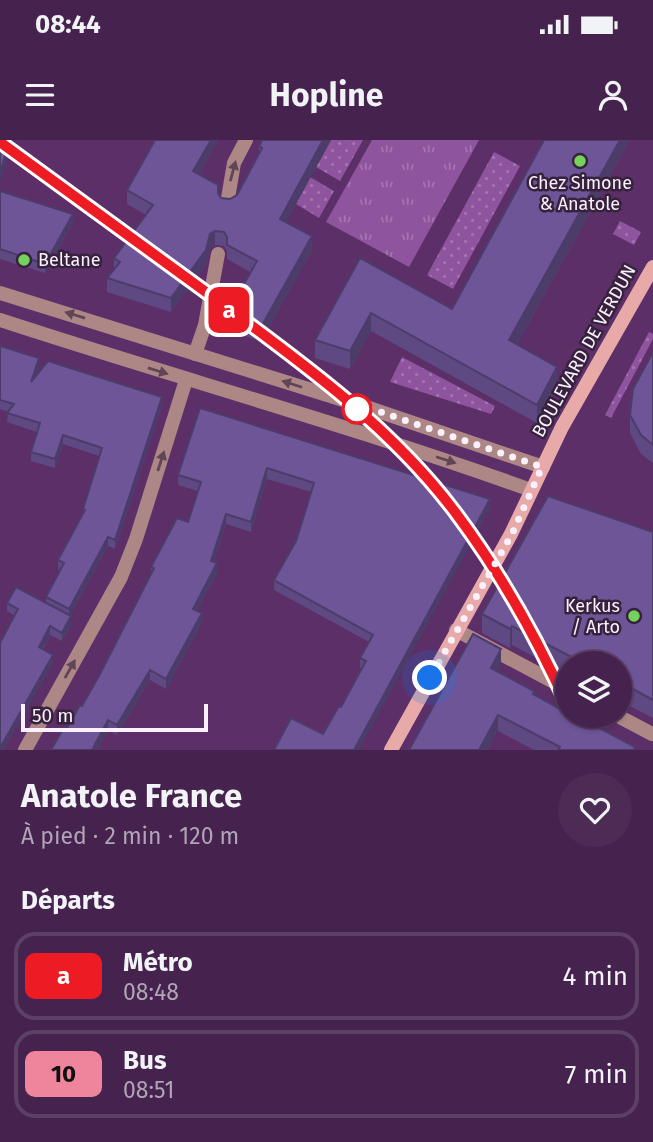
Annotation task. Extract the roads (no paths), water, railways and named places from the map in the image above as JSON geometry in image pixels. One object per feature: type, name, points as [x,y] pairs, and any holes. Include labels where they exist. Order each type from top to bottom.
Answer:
[{"type":"main road","name":"BOULEVARD DE VERDUN","points":[[391,750],[512,534],[562,427],[653,267]]},
{"type":"street","points":[[227,204],[234,163],[246,140]]},
{"type":"street","points":[[195,354],[205,325],[218,254]]},
{"type":"street","points":[[0,293],[356,404],[542,467]]},
{"type":"street","points":[[0,320],[346,428],[531,491]]},
{"type":"street","points":[[24,750],[121,577],[136,539],[186,380]]},
{"type":"street","points":[[456,630],[555,683]]},
{"type":"street","points":[[632,723],[652,734]]},
{"type":"metro line","name":"a","points":[[0,142],[292,355],[370,420],[454,511],[495,568],[522,612],[555,679]]},
{"type":"place","name":"Chez Simone & Anatole","points":[[580,161]]},
{"type":"place","name":"Beltane","points":[[24,260]]},
{"type":"place","name":"Kerkus / Arto","points":[[634,616]]}]
